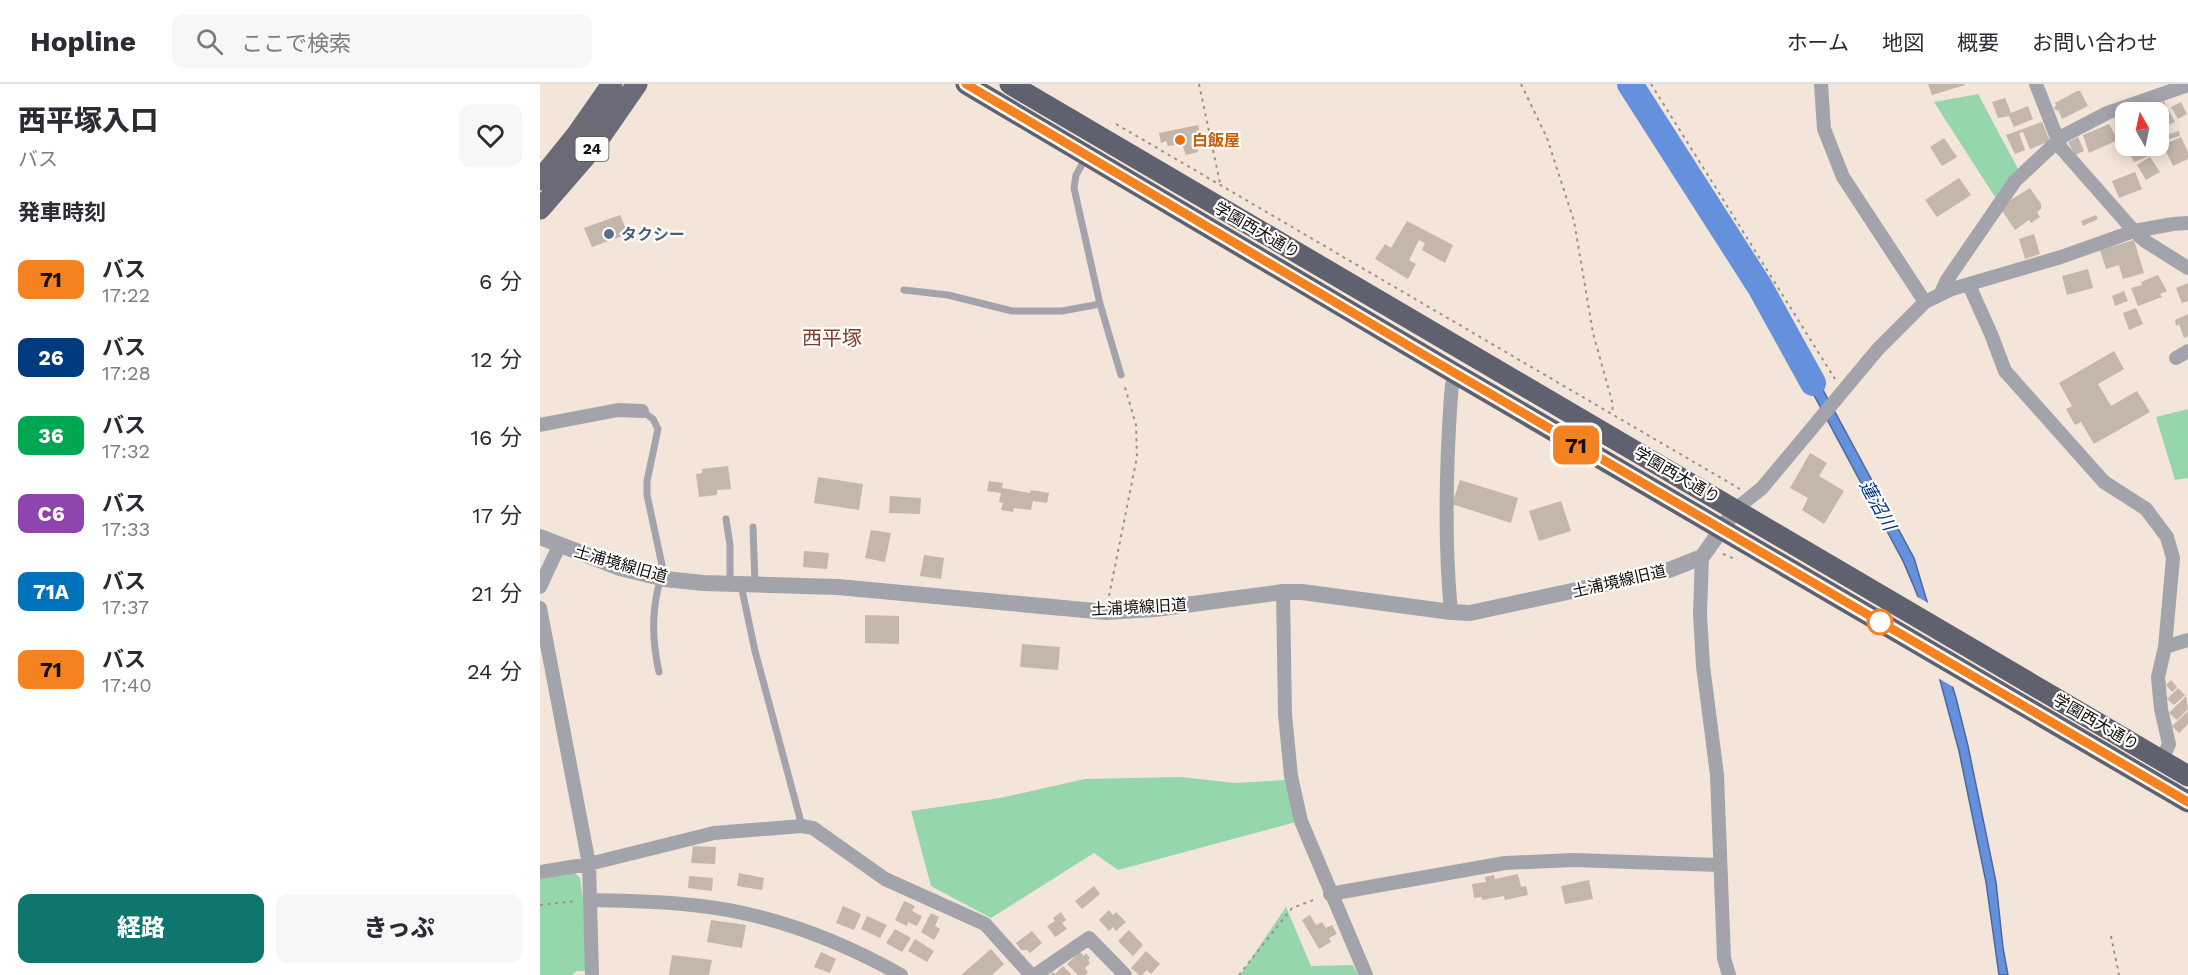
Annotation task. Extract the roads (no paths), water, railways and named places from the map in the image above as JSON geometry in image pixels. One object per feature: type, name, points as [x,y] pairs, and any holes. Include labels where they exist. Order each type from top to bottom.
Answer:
[{"type":"highway","name":"学園西大通り","points":[[966,84],[1456,374],[2188,802]]},
{"type":"highway","name":"学園西大通り","points":[[1010,84],[1602,432],[1739,500],[1897,605],[2188,776]]},
{"type":"main road","name":"24","points":[[540,180],[612,84]]},
{"type":"main road","name":"24","points":[[540,209],[592,149],[636,84]]},
{"type":"street","points":[[1821,84],[1824,129],[1843,177],[1925,302]]},
{"type":"street","points":[[2036,84],[2061,148],[2134,231],[2145,241],[2188,268]]},
{"type":"street","points":[[1941,293],[1947,280],[2015,181],[2063,136],[2107,113],[2188,85]]},
{"type":"street","points":[[1729,975],[1724,958],[1717,775],[1702,656],[1700,614],[1702,557],[1739,500],[1762,488],[1878,349],[1925,302],[1941,293],[2061,257],[2134,231],[2188,223]]},
{"type":"street","points":[[1969,285],[1984,316],[2005,372],[2104,482],[2146,510],[2167,537],[2173,558],[2165,647],[2158,676],[2161,709],[2169,744],[2162,760]]},
{"type":"street","points":[[1451,612],[1447,501],[1451,394],[1456,374]]},
{"type":"street","points":[[540,425],[618,410],[642,411]]},
{"type":"street","name":"土浦境線旧道","points":[[540,537],[620,568],[663,578],[742,585],[837,587],[1106,612],[1155,609],[1283,592],[1302,592],[1470,613],[1669,570],[1702,557]]},
{"type":"street","points":[[540,587],[559,546]]},
{"type":"street","points":[[1283,592],[1285,714],[1291,776],[1301,820],[1330,894],[1366,975]]},
{"type":"street","points":[[540,608],[590,864],[592,975]]},
{"type":"street","points":[[2165,647],[2188,640]]},
{"type":"street","points":[[540,872],[590,864],[714,833],[802,826],[813,828],[885,879],[985,924],[1033,975],[1089,938],[1125,975]]},
{"type":"street","points":[[1330,894],[1505,863],[1573,861],[1719,865]]},
{"type":"street","points":[[590,900],[693,904],[749,915],[825,939],[901,975]]},
{"type":"lane","points":[[1087,156],[1076,175],[1074,188],[1100,304],[1121,375]]},
{"type":"lane","points":[[904,290],[948,295],[1012,311],[1062,311],[1100,304]]},
{"type":"lane","points":[[642,411],[653,419],[658,429],[647,481],[647,495],[663,578],[655,605],[653,646],[659,672]]},
{"type":"lane","points":[[726,519],[755,651],[802,826]]},
{"type":"lane","points":[[742,585],[753,527]]},
{"type":"water","points":[[1802,351],[1914,558],[1968,746],[1996,882],[2008,975],[1999,975],[1986,882],[1959,751],[1917,594],[1903,561],[1793,356]]},
{"type":"waterway","name":"蓮沼川","points":[[1630,84],[1760,287],[1813,383]]},
{"type":"place","name":"白飯屋","points":[[1180,140]]},
{"type":"place","name":"タクシー","points":[[609,234]]},
{"type":"district","name":"西平塚","points":[[832,338]]}]
